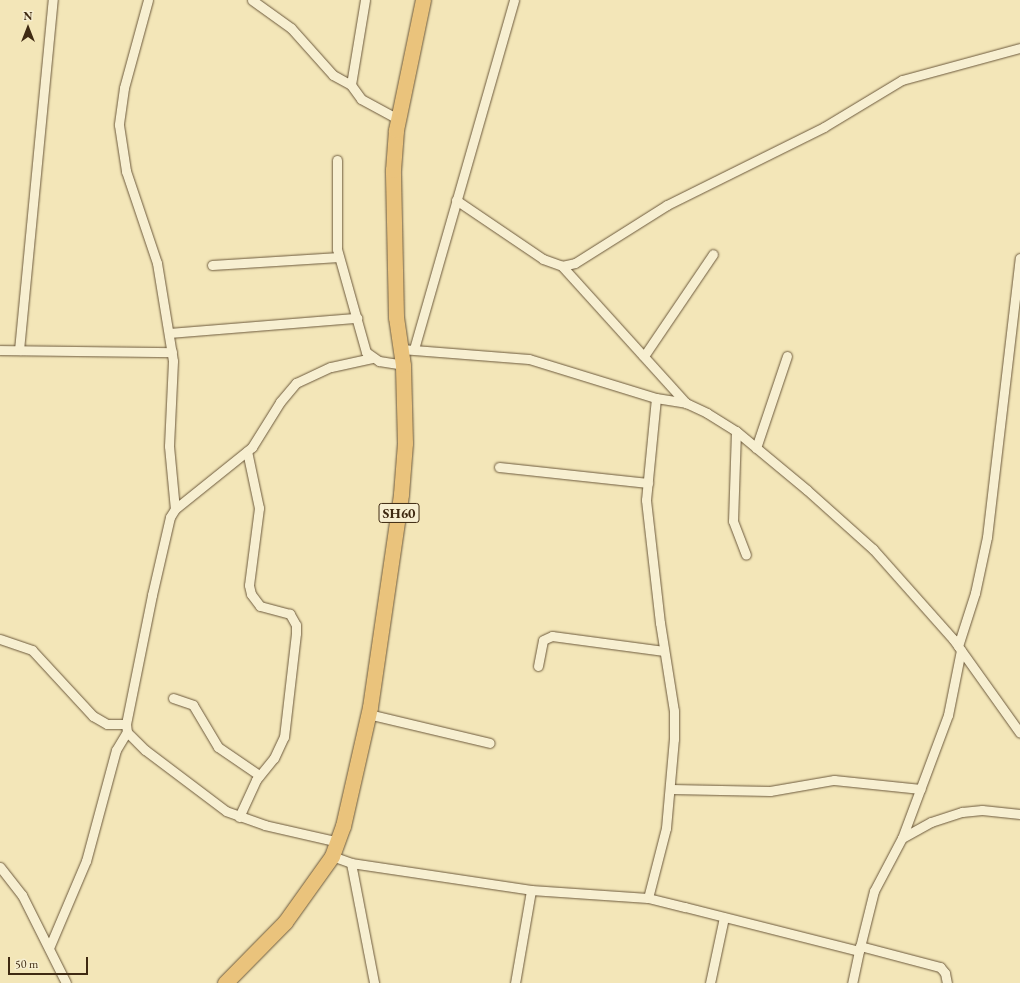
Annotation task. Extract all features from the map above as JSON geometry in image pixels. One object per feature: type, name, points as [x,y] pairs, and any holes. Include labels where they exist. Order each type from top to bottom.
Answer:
[{"type":"main road","name":"SH60","points":[[225,983],[285,922],[332,856],[339,842],[368,714],[401,494],[405,443],[404,365],[408,349],[396,317],[393,170],[398,120],[423,0]]},
{"type":"street","points":[[19,350],[53,0]]},
{"type":"street","points":[[148,0],[120,107],[119,132],[126,171],[157,263],[172,352],[174,376],[169,446],[175,509]]},
{"type":"street","points":[[252,0],[291,28],[333,75],[351,84],[361,99],[398,120]]},
{"type":"street","points":[[351,84],[365,0]]},
{"type":"street","points":[[514,0],[456,200],[408,349],[529,359],[656,398],[686,403]]},
{"type":"street","points":[[562,266],[575,263],[667,204],[824,127],[902,80],[1020,48]]},
{"type":"street","points":[[337,160],[339,257],[366,352],[372,358]]},
{"type":"street","points":[[456,200],[543,259],[562,266],[686,403],[736,431],[873,549],[960,648],[1020,733]]},
{"type":"street","points":[[644,356],[713,254]]},
{"type":"street","points":[[212,265],[339,257]]},
{"type":"street","points":[[852,983],[874,891],[902,838],[948,715],[960,648],[977,587],[987,537],[1020,258]]},
{"type":"street","points":[[169,333],[356,318]]},
{"type":"street","points":[[0,350],[172,352]]},
{"type":"street","points":[[756,448],[787,356]]},
{"type":"street","points":[[49,948],[86,861],[116,750],[127,728],[152,595],[170,517],[175,509],[247,451],[296,383],[331,367],[372,358],[404,365]]},
{"type":"street","points":[[648,898],[661,854],[671,789],[674,711],[664,652],[648,517],[648,484],[656,398]]},
{"type":"street","points":[[736,431],[733,521],[746,556]]},
{"type":"street","points":[[239,817],[259,775],[274,758],[284,737],[296,625],[290,614],[260,606],[251,594],[249,585],[259,508],[247,451]]},
{"type":"street","points":[[499,467],[648,484]]},
{"type":"street","points":[[538,666],[543,640],[552,636],[664,652]]},
{"type":"street","points":[[0,639],[32,650],[93,716],[107,724],[127,728],[170,771],[239,817],[339,842]]},
{"type":"street","points":[[174,698],[193,706],[218,747],[259,775]]},
{"type":"street","points":[[368,714],[490,743]]},
{"type":"street","points":[[671,789],[770,790],[834,780],[921,789]]},
{"type":"street","points":[[902,838],[931,822],[962,812],[982,810],[1020,814]]},
{"type":"street","points":[[332,856],[351,863],[531,890],[648,898],[940,968],[945,973],[947,983]]},
{"type":"street","points":[[351,863],[374,983]]},
{"type":"street","points":[[0,867],[22,895],[49,948],[59,976],[66,983]]},
{"type":"street","points":[[515,983],[531,890]]},
{"type":"street","points":[[710,983],[724,917]]}]
